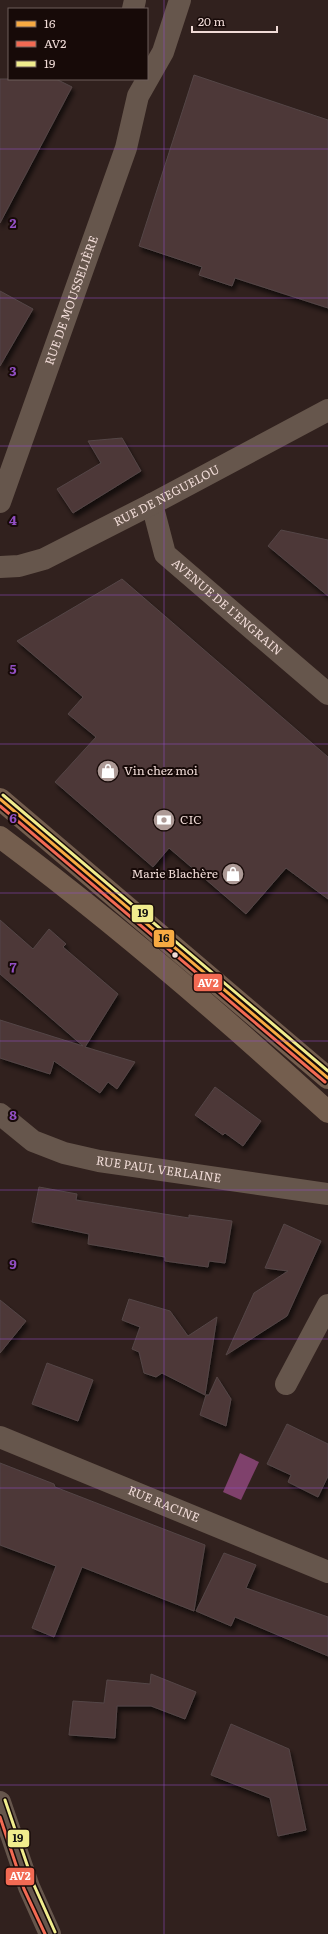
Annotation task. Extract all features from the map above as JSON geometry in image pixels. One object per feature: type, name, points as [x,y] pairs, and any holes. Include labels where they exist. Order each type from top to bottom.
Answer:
[{"type":"main road","points":[[0,799],[328,1077]]},
{"type":"main road","points":[[0,837],[79,896],[266,1055],[328,1112]]},
{"type":"street","name":"RUE DE MOUSSELIÈRE","points":[[148,73],[163,52],[180,0]]},
{"type":"street","name":"RUE DE MOUSSELIÈRE","points":[[0,502],[126,148],[137,88]]},
{"type":"street","name":"RUE DE NEGUELOU","points":[[0,567],[19,566],[44,559],[152,504],[328,410]]},
{"type":"street","name":"AVENUE DE L'ENGRAIN","points":[[152,504],[165,554],[328,694]]},
{"type":"street","name":"RUE PAUL VERLAINE","points":[[0,1114],[33,1141],[64,1153],[99,1161],[328,1194]]},
{"type":"street","points":[[286,1384],[328,1305]]},
{"type":"street","name":"RUE RACINE","points":[[0,1437],[328,1572]]},
{"type":"street","points":[[0,1802],[30,1888],[50,1934]]},
{"type":"shaded area","points":[[240,1453],[259,1462],[241,1500],[223,1492]]},
{"type":"building","points":[[194,75],[328,120],[328,308],[235,278],[232,286],[199,275],[202,267],[139,246]]},
{"type":"building","points":[[0,79],[58,80],[72,87],[0,223]]},
{"type":"building","points":[[0,291],[33,309],[0,366]]},
{"type":"building","points":[[122,438],[141,471],[73,513],[57,489],[101,463],[88,441]]},
{"type":"building","points":[[281,530],[328,540],[328,596],[268,546]]},
{"type":"building","points":[[122,579],[328,757],[328,899],[286,868],[246,914],[169,848],[153,867],[55,782],[96,737],[68,714],[83,697],[17,641]]},
{"type":"building","points":[[0,920],[33,949],[49,929],[66,944],[63,947],[118,994],[85,1047],[135,1062],[117,1089],[108,1082],[100,1093],[54,1061],[50,1074],[0,1058],[0,1020],[83,1046],[0,974]]},
{"type":"building","points":[[215,1087],[261,1121],[243,1146],[225,1133],[223,1135],[195,1115]]},
{"type":"building","points":[[39,1187],[77,1194],[76,1200],[189,1218],[189,1215],[232,1221],[225,1263],[209,1261],[208,1267],[165,1261],[165,1257],[88,1244],[89,1234],[32,1222]]},
{"type":"building","points":[[284,1224],[321,1241],[287,1316],[226,1355],[254,1293],[288,1271],[265,1268]]},
{"type":"building","points":[[129,1299],[170,1311],[188,1336],[217,1317],[205,1395],[162,1373],[156,1377],[144,1373],[139,1352],[132,1349],[140,1327],[122,1320]]},
{"type":"building","points":[[0,1300],[26,1321],[0,1353]]},
{"type":"building","points":[[47,1363],[93,1380],[78,1421],[32,1404]]},
{"type":"building","points":[[217,1377],[231,1399],[226,1426],[200,1415],[206,1395],[209,1395]]},
{"type":"building","points":[[287,1424],[328,1444],[328,1476],[318,1497],[288,1482],[291,1475],[267,1464]]},
{"type":"building","points":[[0,1463],[54,1484],[55,1487],[205,1545],[194,1611],[82,1567],[54,1637],[32,1628],[56,1566],[0,1545]]},
{"type":"building","points":[[224,1553],[256,1565],[246,1588],[328,1617],[328,1656],[235,1617],[231,1626],[196,1611]]},
{"type":"building","points":[[151,1674],[196,1692],[185,1719],[151,1706],[117,1706],[115,1738],[69,1735],[73,1701],[104,1703],[107,1680],[150,1684]]},
{"type":"building","points":[[231,1724],[289,1749],[306,1830],[278,1836],[270,1798],[211,1775]]},
{"type":"transit line","name":"19","points":[[3,795],[328,1071]]},
{"type":"transit line","name":"16","points":[[0,799],[328,1078]]},
{"type":"transit line","name":"AV2","points":[[0,806],[325,1082]]},
{"type":"transit line","name":"19","points":[[5,1800],[34,1885],[55,1932]]},
{"type":"transit line","name":"AV2","points":[[0,1817],[24,1889],[45,1934]]},
{"type":"place","name":"Vin chez moi","points":[[108,771]]},
{"type":"place","name":"CIC","points":[[164,820]]},
{"type":"place","name":"Marie Blachère","points":[[233,874]]}]
